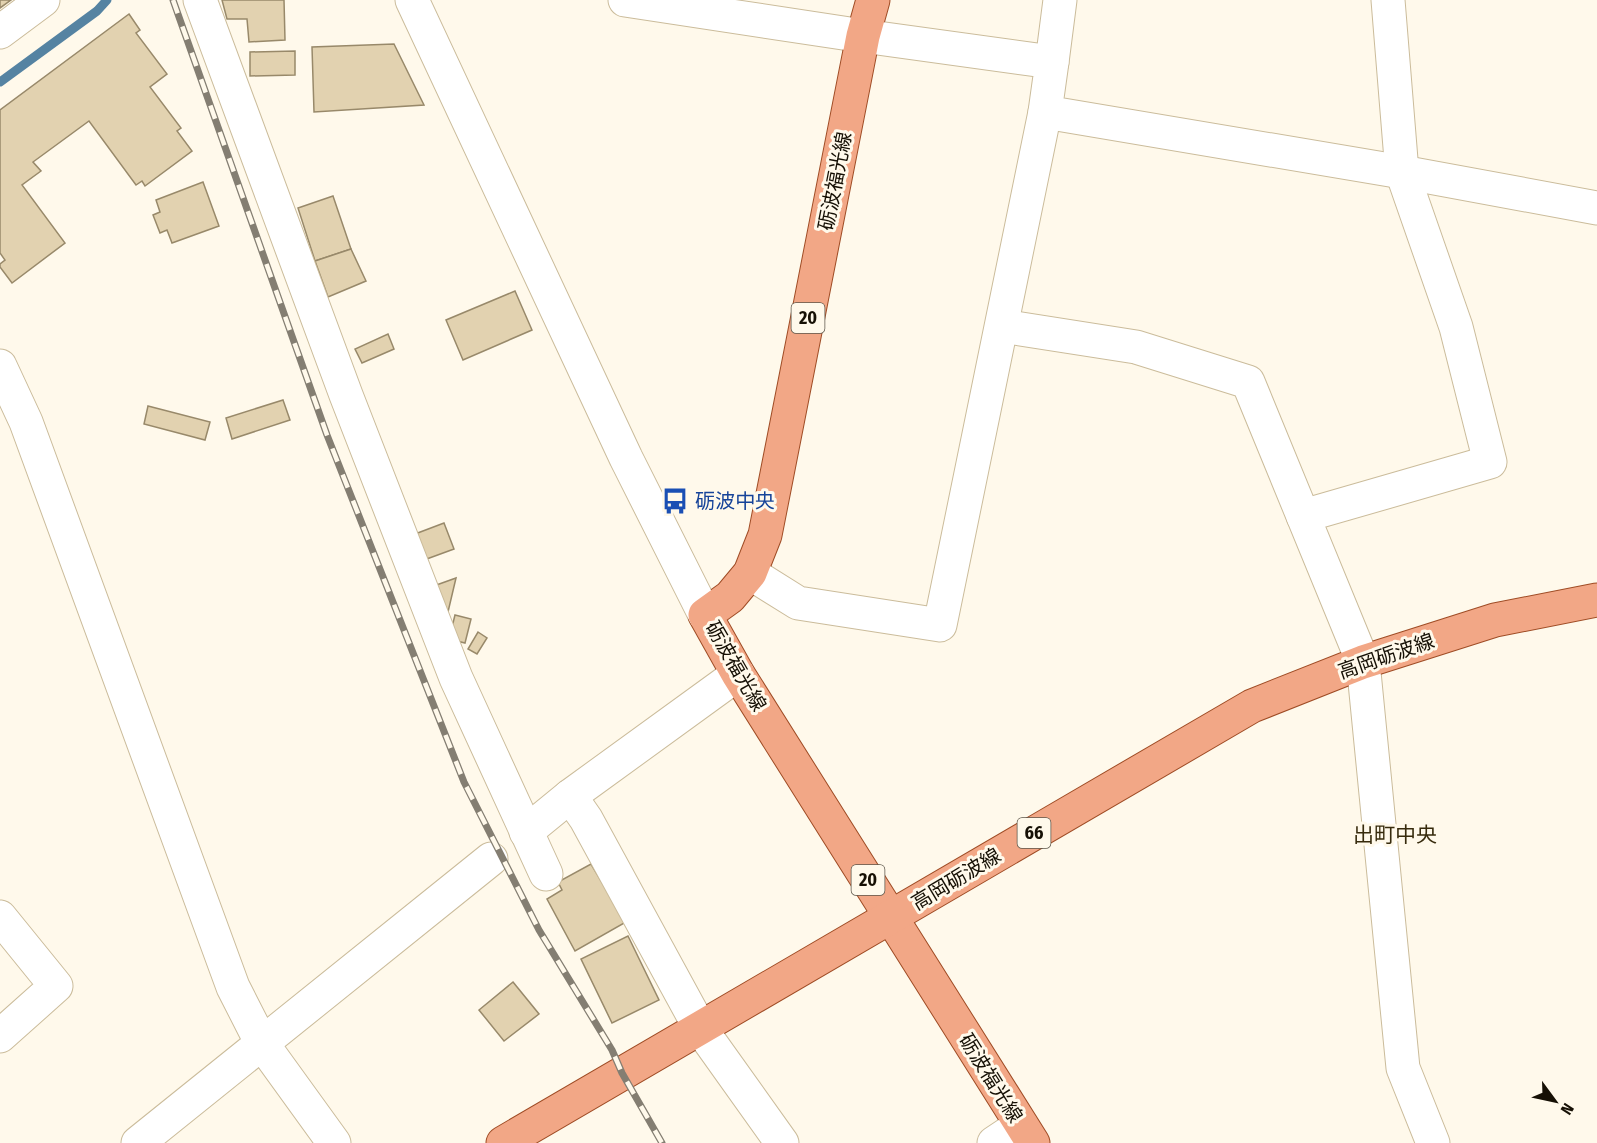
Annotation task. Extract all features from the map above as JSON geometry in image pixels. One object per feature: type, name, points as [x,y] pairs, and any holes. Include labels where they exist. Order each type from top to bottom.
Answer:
[{"type":"main road","name":"砺波福光線","points":[[873,0],[863,36],[765,535],[750,573],[729,597],[705,615],[738,674],[1027,1134]]},
{"type":"main road","name":"高岡砺波線","points":[[503,1143],[1252,706],[1363,662],[1495,620],[1597,600]]},
{"type":"street","points":[[0,32],[43,0]]},
{"type":"street","points":[[200,0],[346,395],[456,678],[546,874]]},
{"type":"street","points":[[412,0],[621,447],[705,615]]},
{"type":"street","points":[[625,0],[1052,62]]},
{"type":"street","points":[[750,573],[798,603],[939,625],[1045,112],[1060,0]]},
{"type":"street","points":[[1304,516],[1490,462],[1456,327],[1402,172],[1388,0]]},
{"type":"street","points":[[1045,112],[1402,172],[1597,208]]},
{"type":"street","points":[[1002,326],[1136,347],[1248,382],[1363,662],[1403,1068],[1433,1143]]},
{"type":"street","points":[[0,366],[13,423],[233,987],[261,1042],[334,1143]]},
{"type":"street","points":[[526,832],[570,796],[738,674]]},
{"type":"street","points":[[570,796],[586,819],[700,1028],[782,1143]]},
{"type":"street","points":[[138,1143],[491,859]]},
{"type":"street","points":[[0,917],[56,986],[0,1036]]},
{"type":"street","points":[[994,1143],[1027,1134]]},
{"type":"building","points":[[0,0],[11,0],[0,8]]},
{"type":"building","points":[[222,0],[284,0],[285,40],[249,42],[247,19],[227,19]]},
{"type":"building","points":[[129,14],[140,30],[136,33],[167,74],[150,87],[181,128],[177,131],[192,151],[145,186],[142,181],[136,185],[89,121],[33,162],[41,171],[22,185],[65,243],[12,283],[0,267],[5,260],[0,253],[0,110]]},
{"type":"building","points":[[394,44],[424,105],[314,112],[312,47]]},
{"type":"building","points":[[295,51],[295,75],[250,76],[250,52]]},
{"type":"building","points":[[203,182],[219,226],[172,243],[167,230],[160,233],[153,215],[160,212],[156,200]]},
{"type":"building","points":[[333,196],[351,249],[315,261],[298,208]]},
{"type":"building","points":[[351,249],[366,281],[328,297],[315,261]]},
{"type":"building","points":[[515,291],[532,330],[463,360],[446,320]]},
{"type":"building","points":[[388,334],[394,349],[362,363],[355,349]]},
{"type":"building","points":[[283,400],[290,420],[232,439],[226,418]]},
{"type":"building","points":[[148,406],[210,422],[205,440],[144,424]]},
{"type":"building","points":[[444,523],[454,549],[424,560],[415,534]]},
{"type":"building","points":[[456,578],[448,612],[433,617],[428,588]]},
{"type":"building","points":[[455,615],[471,619],[465,643],[449,639]]},
{"type":"building","points":[[478,632],[487,638],[477,654],[468,649]]},
{"type":"building","points":[[591,864],[626,922],[575,951],[547,899],[562,890],[558,882]]},
{"type":"building","points":[[628,936],[659,1000],[612,1023],[581,959]]},
{"type":"building","points":[[513,982],[539,1014],[504,1041],[479,1010]]},
{"type":"waterway","points":[[0,82],[97,11],[107,0]]},
{"type":"railway","points":[[173,0],[327,435],[464,782],[539,930],[612,1050],[622,1073],[662,1143]]},
{"type":"place","name":"砺波中央","points":[[675,501]]},
{"type":"district","name":"出町中央","points":[[1395,835]]}]
